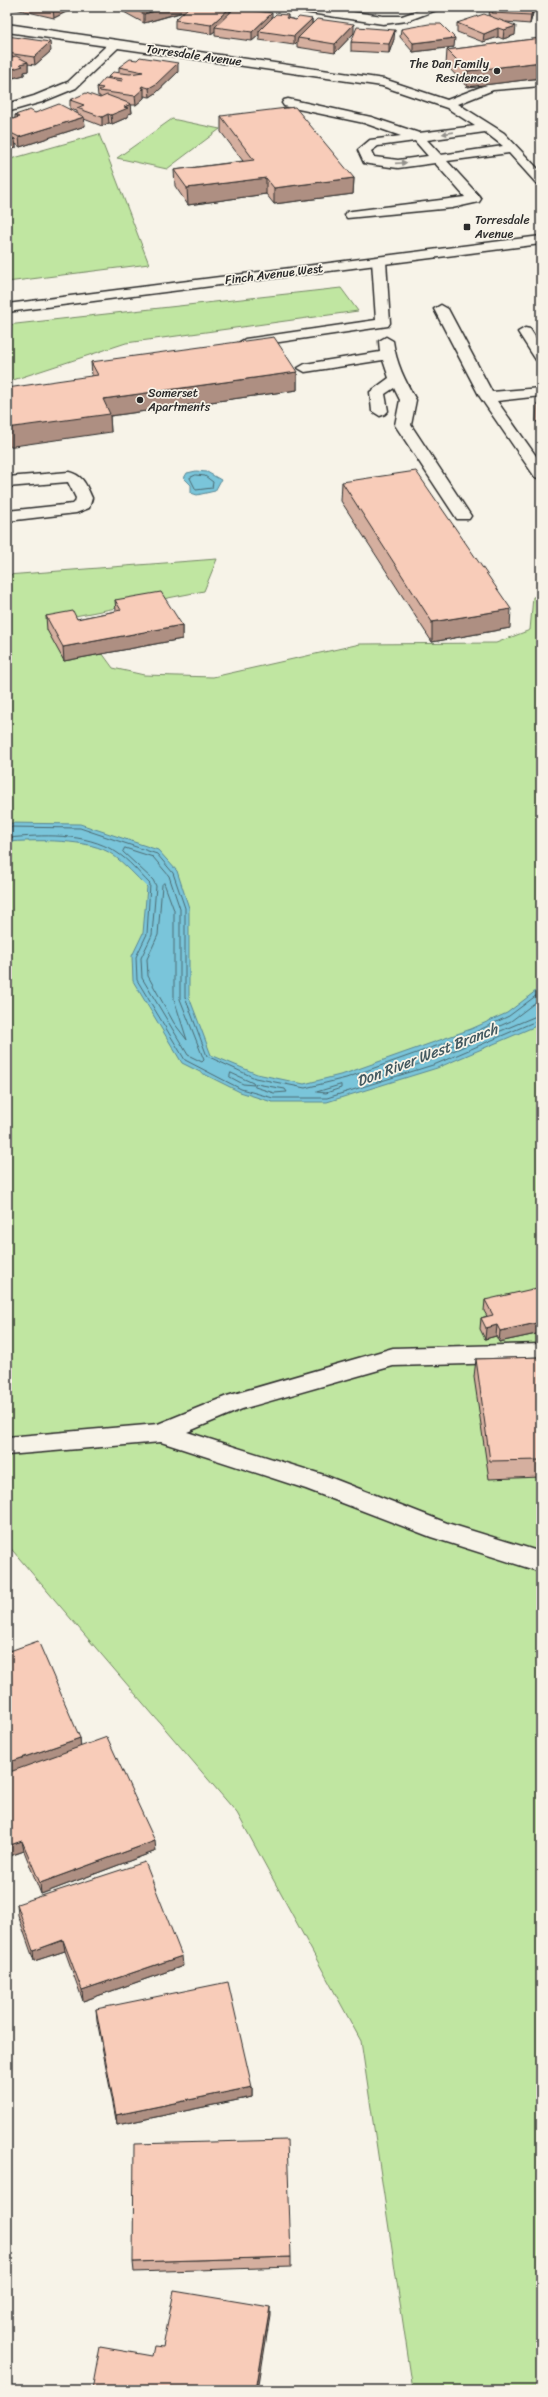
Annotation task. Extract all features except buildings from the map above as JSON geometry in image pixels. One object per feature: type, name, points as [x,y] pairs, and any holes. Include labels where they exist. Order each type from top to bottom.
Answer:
[{"type":"street","points":[[290,7],[383,20],[403,19],[433,9]]},
{"type":"street","name":"Torresdale Avenue","points":[[7,28],[384,83],[447,104],[500,136],[541,180]]},
{"type":"street","points":[[7,108],[38,99],[72,85],[116,43]]},
{"type":"street","points":[[447,104],[491,87],[541,82]]},
{"type":"street","points":[[288,104],[367,120],[418,137],[474,199],[452,204],[352,215]]},
{"type":"street","points":[[487,128],[375,143],[364,150],[369,160],[398,164],[513,149]]},
{"type":"street","name":"Finch Avenue West","points":[[7,308],[541,240]]},
{"type":"street","points":[[379,261],[383,323],[388,355],[397,380],[408,400],[403,425],[463,516]]},
{"type":"street","points":[[441,310],[487,397],[541,474]]},
{"type":"street","points":[[229,345],[383,323]]},
{"type":"street","points":[[525,332],[541,357]]},
{"type":"street","points":[[305,368],[388,355]]},
{"type":"street","points":[[380,411],[377,392],[397,380]]},
{"type":"street","points":[[487,397],[541,392]]},
{"type":"street","points":[[7,482],[69,477],[75,480],[84,498],[83,505],[76,508],[7,516]]},
{"type":"street","points":[[7,1446],[161,1433],[235,1402],[393,1357],[541,1353]]},
{"type":"street","points":[[161,1433],[315,1482],[440,1530],[541,1562]]},
{"type":"green space","points":[[172,119],[220,129],[167,169],[117,158]]},
{"type":"green space","points":[[99,134],[149,264],[7,282],[7,160]]},
{"type":"green space","points":[[341,288],[358,311],[126,343],[7,382],[7,325]]},
{"type":"green space","points":[[217,559],[204,591],[75,616],[113,668],[144,675],[213,677],[360,644],[496,643],[530,630],[533,597],[541,596],[541,2390],[413,2390],[361,2041],[237,1813],[7,1544],[7,575]]},
{"type":"water","points":[[196,471],[207,472],[221,480],[215,491],[197,495],[191,493],[191,485],[184,478],[187,473]]},
{"type":"water","name":"Don River West Branch","points":[[7,823],[80,824],[158,850],[177,871],[189,908],[189,997],[211,1055],[257,1074],[304,1084],[344,1074],[471,1029],[507,1013],[541,987],[541,1022],[536,1026],[437,1068],[327,1102],[272,1102],[240,1092],[182,1063],[133,981],[132,956],[143,933],[147,887],[126,866],[103,849],[62,841],[7,842]]},
{"type":"place","name":"The Dan Family Residence","points":[[497,71]]},
{"type":"place","name":"Torresdale Avenue","points":[[467,227]]},
{"type":"place","name":"Somerset Apartments","points":[[140,400]]}]
